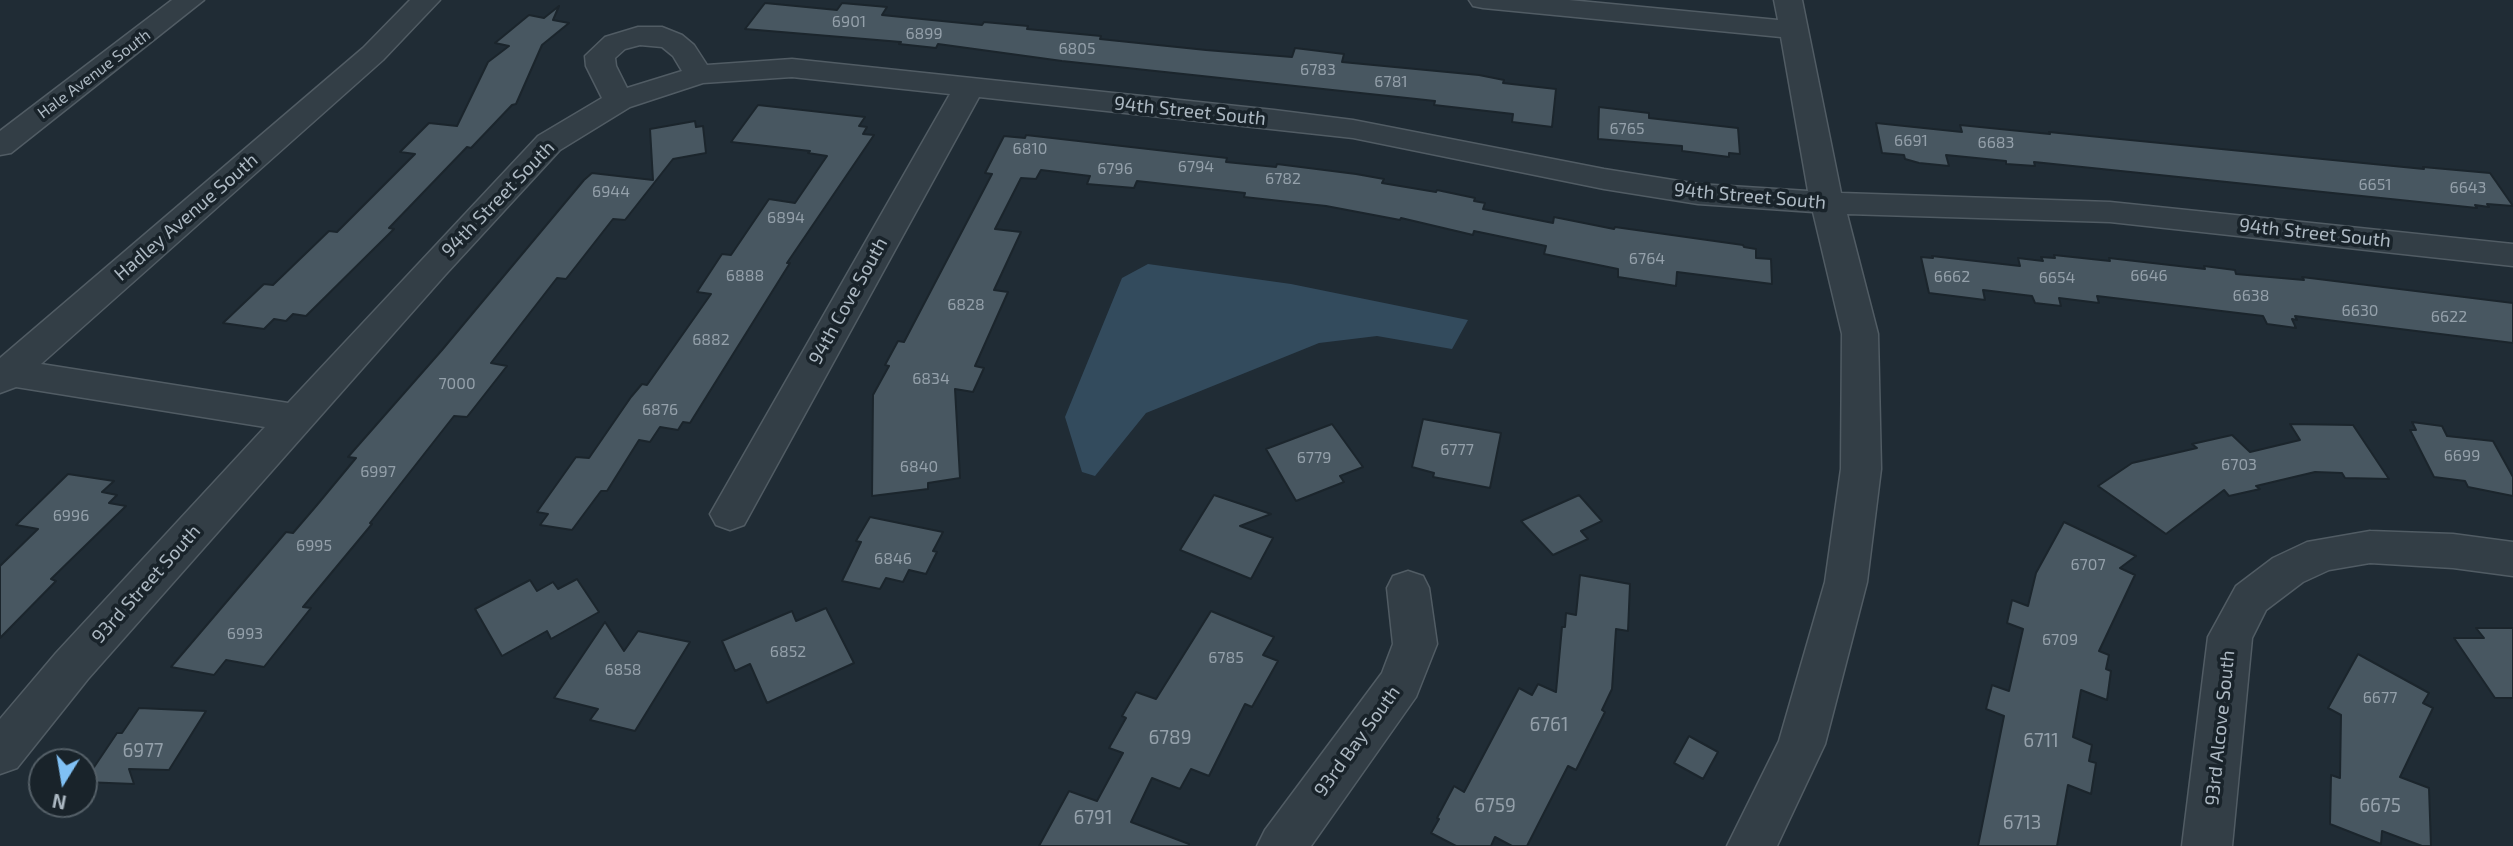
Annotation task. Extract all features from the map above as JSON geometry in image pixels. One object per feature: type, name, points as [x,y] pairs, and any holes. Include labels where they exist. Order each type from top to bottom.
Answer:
[{"type":"street","name":"Hadley Avenue South","points":[[3,374],[373,54],[426,0]]},
{"type":"street","name":"Hadley Avenue South","points":[[373,54],[416,27],[448,0]]},
{"type":"street","points":[[1483,0],[1790,14]]},
{"type":"street","points":[[1671,0],[1790,14]]},
{"type":"street","name":"Hale Avenue South","points":[[0,146],[189,1]]},
{"type":"street","points":[[1752,846],[1802,744],[1846,582],[1861,469],[1860,334],[1828,204],[1790,14]]},
{"type":"street","points":[[619,101],[601,66],[600,55],[615,43],[638,36],[662,36],[684,51],[699,75]]},
{"type":"street","name":"94th Street South","points":[[296,418],[549,144],[619,101],[699,75],[740,70],[792,68],[1353,129],[1604,180],[1699,194],[1828,204],[2110,212],[2513,255]]},
{"type":"street","name":"94th Cove South","points":[[730,514],[968,89]]},
{"type":"street","points":[[3,374],[296,418]]},
{"type":"street","name":"93rd Street South","points":[[0,752],[72,666],[296,418]]},
{"type":"street","name":"93rd Alcove South","points":[[2207,846],[2230,637],[2251,598],[2288,570],[2322,554],[2370,547],[2453,551],[2513,559]]},
{"type":"street","name":"93rd Bay South","points":[[1282,846],[1399,683],[1415,644],[1408,588]]},
{"type":"water","points":[[1148,264],[1291,284],[1468,320],[1452,349],[1377,336],[1319,343],[1146,413],[1095,476],[1082,472],[1065,417],[1122,278]]},
{"type":"building","points":[[765,3],[837,10],[842,3],[887,7],[882,15],[982,25],[984,22],[1028,26],[1027,29],[1101,36],[1100,39],[1206,50],[1292,57],[1295,48],[1344,54],[1342,62],[1479,75],[1504,80],[1503,83],[1556,89],[1552,127],[1512,122],[1513,114],[1434,105],[1435,101],[1062,61],[938,44],[936,48],[899,44],[901,42],[745,29]]},
{"type":"building","points":[[559,6],[553,20],[569,23],[542,45],[516,104],[471,148],[467,147],[389,228],[394,229],[306,316],[293,314],[286,321],[274,319],[264,329],[223,323],[264,284],[273,285],[329,231],[337,232],[415,154],[400,152],[429,123],[457,126],[488,62],[509,46],[495,43],[529,15],[544,18]]},
{"type":"building","points":[[758,105],[865,117],[859,126],[867,127],[863,134],[874,135],[787,263],[790,263],[690,423],[683,422],[678,430],[660,427],[650,442],[639,440],[607,491],[601,491],[572,530],[540,525],[548,514],[537,512],[576,457],[589,458],[631,397],[642,384],[647,385],[711,294],[697,292],[722,254],[731,255],[769,199],[795,203],[827,156],[808,153],[810,151],[731,142]]},
{"type":"building","points":[[1599,107],[1649,113],[1649,118],[1738,128],[1740,154],[1729,153],[1729,157],[1682,151],[1682,146],[1598,139]]},
{"type":"building","points":[[695,121],[696,127],[703,126],[706,153],[673,159],[625,220],[613,219],[566,279],[557,278],[491,363],[507,366],[467,417],[454,416],[370,523],[372,524],[303,607],[311,608],[264,667],[226,660],[214,675],[171,667],[286,532],[293,533],[317,505],[356,458],[348,457],[442,350],[584,180],[592,173],[653,180],[650,129]]},
{"type":"building","points":[[1876,123],[1962,132],[1960,125],[2050,134],[2049,132],[2424,169],[2423,167],[2490,173],[2513,206],[2475,205],[2477,208],[2034,162],[2035,166],[2006,164],[2006,161],[1946,155],[1949,166],[1919,163],[1905,159],[1904,155],[1882,153]]},
{"type":"building","points":[[1026,135],[1227,158],[1226,162],[1276,167],[1277,164],[1356,174],[1384,179],[1382,183],[1475,198],[1474,201],[1485,203],[1483,209],[1553,223],[1554,217],[1614,229],[1615,227],[1743,245],[1756,249],[1756,258],[1771,259],[1772,284],[1677,272],[1676,286],[1618,277],[1618,269],[1544,254],[1546,246],[1474,231],[1473,235],[1401,218],[1400,220],[1326,206],[1244,197],[1245,193],[1137,181],[1134,188],[1087,184],[1090,176],[1041,170],[1036,179],[1021,178],[995,229],[1021,232],[994,290],[1008,292],[975,366],[984,368],[973,392],[955,389],[960,478],[928,483],[928,489],[872,496],[873,395],[889,366],[885,365],[898,341],[904,342],[992,174],[985,173],[1004,136],[1025,138]]},
{"type":"building","points":[[2054,255],[2205,269],[2204,266],[2235,270],[2236,274],[2304,280],[2302,277],[2513,303],[2513,343],[2295,316],[2297,320],[2292,319],[2296,328],[2267,324],[2263,316],[2097,296],[2099,303],[2059,298],[2061,306],[2035,303],[2032,296],[1983,290],[1985,300],[1929,293],[1921,257],[2020,266],[2018,258],[2043,261],[2041,257],[2055,258]]},
{"type":"building","points":[[1423,419],[1501,433],[1490,488],[1433,477],[1434,473],[1412,467]]},
{"type":"building","points":[[2412,422],[2442,426],[2447,436],[2493,441],[2513,477],[2513,496],[2468,487],[2465,481],[2434,477],[2410,430],[2416,430]]},
{"type":"building","points":[[1332,424],[1363,467],[1340,476],[1344,482],[1296,501],[1266,449]]},
{"type":"building","points":[[2290,424],[2353,425],[2389,479],[2345,478],[2342,473],[2315,472],[2256,486],[2260,489],[2229,496],[2224,490],[2166,534],[2098,486],[2132,463],[2197,448],[2192,444],[2232,435],[2250,452],[2300,440]]},
{"type":"building","points":[[68,474],[114,481],[102,492],[117,495],[109,503],[126,506],[51,579],[56,581],[0,638],[0,566],[38,529],[16,525]]},
{"type":"building","points":[[1214,495],[1271,514],[1240,526],[1273,538],[1251,579],[1180,550]]},
{"type":"building","points":[[1579,495],[1602,521],[1581,531],[1588,539],[1553,555],[1521,521]]},
{"type":"building","points":[[870,517],[943,532],[933,551],[937,552],[926,574],[909,570],[903,582],[886,578],[880,589],[842,581],[861,542],[856,541]]},
{"type":"building","points":[[2064,522],[2136,556],[2120,568],[2135,575],[2099,651],[2109,655],[2106,669],[2111,671],[2107,700],[2081,690],[2073,737],[2092,745],[2089,761],[2096,763],[2091,794],[2068,785],[2057,846],[1978,846],[2004,716],[1986,709],[1992,685],[2009,691],[2023,629],[2007,623],[2012,600],[2028,606],[2036,573]]},
{"type":"building","points":[[1580,575],[1630,584],[1628,631],[1616,629],[1612,689],[1602,710],[1605,712],[1576,770],[1568,766],[1527,846],[1512,846],[1495,837],[1491,846],[1456,846],[1431,833],[1439,819],[1437,818],[1454,786],[1464,792],[1519,688],[1532,695],[1538,684],[1556,692],[1562,627],[1565,627],[1566,613],[1576,615]]},
{"type":"building","points":[[577,579],[599,612],[551,639],[547,631],[502,656],[475,609],[530,580],[537,591],[553,582],[558,589]]},
{"type":"building","points":[[826,608],[854,663],[767,703],[750,664],[735,671],[722,641],[792,611],[796,621]]},
{"type":"building","points":[[1211,611],[1274,637],[1263,655],[1278,661],[1252,707],[1245,704],[1209,776],[1191,769],[1180,789],[1152,778],[1131,822],[1189,846],[1039,846],[1069,791],[1097,801],[1123,753],[1109,748],[1126,718],[1122,716],[1136,692],[1156,699]]},
{"type":"building","points":[[605,622],[624,651],[638,631],[690,642],[635,731],[590,720],[598,709],[554,698]]},
{"type":"building","points":[[2476,628],[2513,628],[2513,698],[2495,698],[2454,638],[2484,638]]},
{"type":"building","points":[[2358,654],[2429,693],[2423,703],[2433,708],[2400,777],[2429,788],[2431,846],[2422,846],[2382,831],[2381,844],[2330,824],[2331,775],[2340,778],[2341,715],[2328,708]]},
{"type":"building","points":[[139,708],[206,711],[169,770],[129,769],[134,784],[98,783],[98,761],[117,733],[122,733]]},
{"type":"building","points":[[1689,736],[1718,752],[1703,779],[1674,763]]}]
